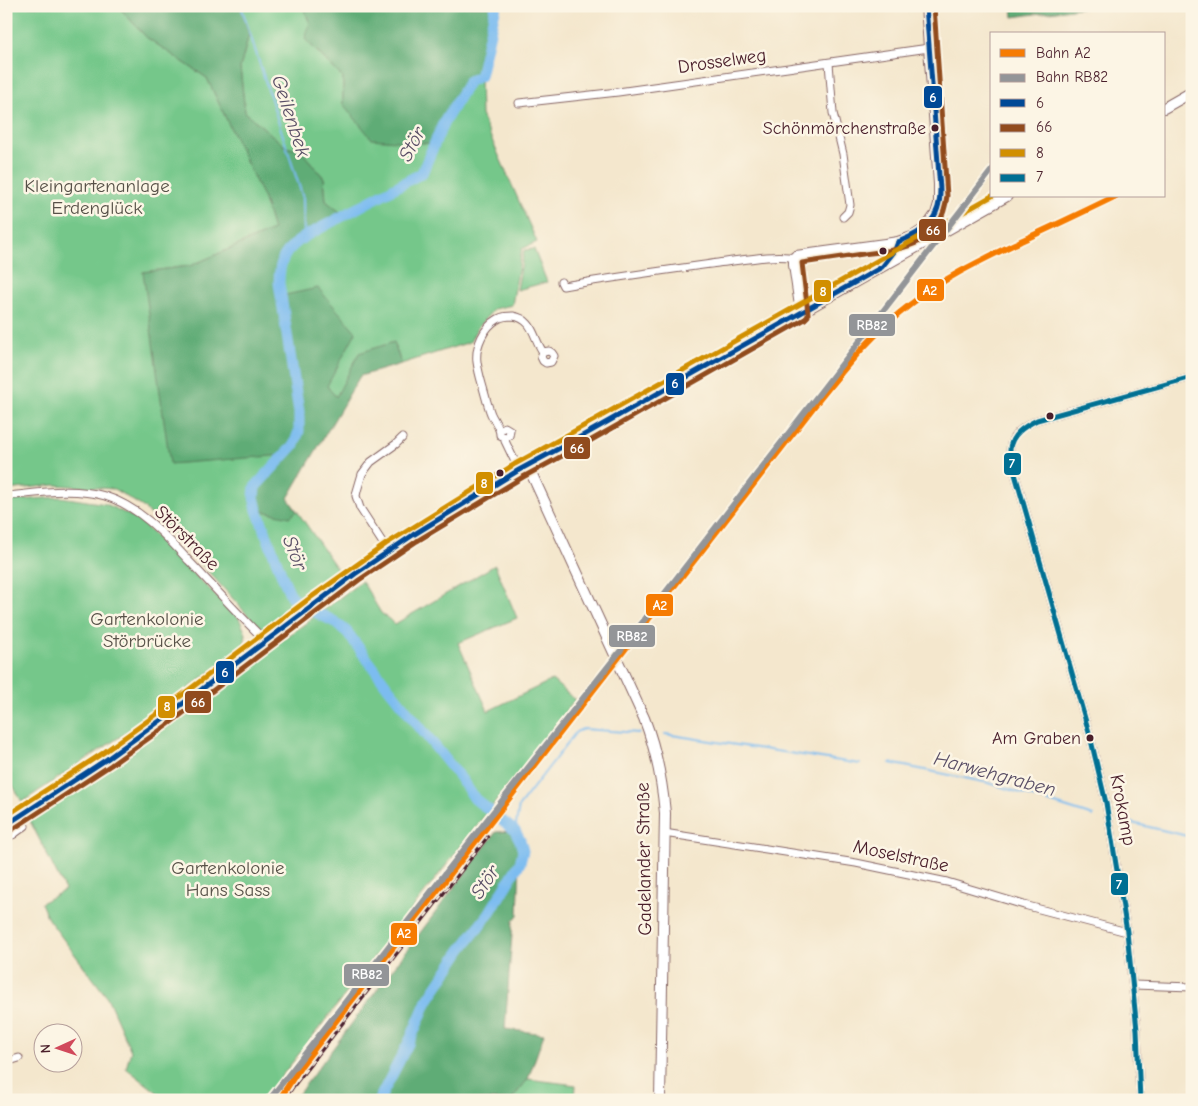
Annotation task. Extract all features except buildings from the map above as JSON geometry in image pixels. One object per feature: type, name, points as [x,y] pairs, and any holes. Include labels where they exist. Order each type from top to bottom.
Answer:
[{"type":"street","points":[[561,282],[564,286],[606,278],[735,261],[776,257],[794,258],[798,255],[898,242],[917,234],[930,224],[938,209],[940,196],[926,6]]},
{"type":"street","name":"Drosselweg","points":[[519,103],[609,93],[929,48]]},
{"type":"street","points":[[830,63],[833,113],[843,154],[850,205],[848,212],[844,216]]},
{"type":"street","points":[[1166,107],[1192,92]]},
{"type":"street","points":[[14,834],[7,825],[115,754],[388,551],[523,468],[1003,198]]},
{"type":"street","points":[[794,258],[801,313]]},
{"type":"street","points":[[523,468],[505,441],[505,437],[500,434],[500,430],[494,421],[476,355],[481,338],[492,322],[498,318],[508,316],[521,318],[530,326],[539,346],[544,352]]},
{"type":"street","name":"Krokamp","points":[[1140,1100],[1134,985],[1128,932],[1106,803],[1090,736],[1013,467],[1010,448],[1019,430],[1037,420],[1192,377]]},
{"type":"street","points":[[388,551],[360,508],[356,491],[362,474],[372,462],[402,438]]},
{"type":"street","name":"Gadelander Straße","points":[[523,468],[647,725],[657,757],[663,794],[664,833],[660,1100]]},
{"type":"street","name":"Störstraße","points":[[6,496],[54,492],[89,493],[123,504],[142,515],[161,532],[266,641]]},
{"type":"street","points":[[6,838],[25,826]]},
{"type":"street","name":"Moselstraße","points":[[664,833],[885,868],[947,882],[1024,905],[1128,932]]},
{"type":"street","points":[[1134,985],[1192,987]]},
{"type":"street","points":[[6,1062],[19,1058]]},
{"type":"green space","name":"Kleingartenanlage Erdenglück","points":[[6,6],[118,6],[146,37],[207,78],[264,199],[273,230],[190,266],[143,272],[285,455],[255,487],[290,517],[297,511],[340,573],[262,631],[188,549],[143,507],[114,489],[55,485],[6,490]]},
{"type":"green space","points":[[118,6],[241,6],[249,34],[240,68],[245,112],[286,147],[301,151],[324,178],[326,201],[344,215],[303,237],[288,250],[279,272],[281,296],[318,288],[356,332],[327,386],[336,397],[359,353],[394,342],[401,364],[360,376],[288,498],[297,511],[290,517],[257,510],[254,497],[255,487],[285,455],[170,464],[143,272],[190,266],[273,230],[264,199],[207,78],[146,37]]},
{"type":"green space","points":[[241,6],[303,6],[310,24],[305,39],[343,78],[343,104],[435,144],[443,124],[469,81],[480,76],[481,115],[537,242],[522,249],[512,305],[494,309],[477,328],[470,342],[401,364],[394,342],[336,398],[327,386],[281,297],[279,269],[288,250],[296,243],[343,215],[326,201],[324,178],[301,151],[286,147],[245,112],[240,68],[249,34]]},
{"type":"green space","points":[[303,6],[496,6],[480,76],[469,82],[443,124],[435,144],[372,139],[343,104],[343,78],[305,39],[310,23]]},
{"type":"green space","points":[[1012,6],[1093,6],[1013,17]]},
{"type":"green space","points":[[534,249],[547,282],[517,290],[524,250]]},
{"type":"green space","name":"Gartenkolonie Störbrücke","points":[[61,497],[106,504],[139,520],[239,618],[246,634],[244,646],[166,706],[22,802],[6,773],[6,501]]},
{"type":"green space","name":"Gartenkolonie Hans Sass","points":[[495,565],[517,618],[458,643],[488,711],[552,680],[575,700],[263,1100],[167,1100],[126,1068],[131,1051],[107,997],[48,919],[41,903],[65,890],[29,819],[302,626],[362,581],[381,613],[395,624]]},
{"type":"green space","points":[[515,831],[523,851],[520,863],[518,915],[513,921],[505,1029],[544,1034],[528,1079],[511,1100],[294,1100],[496,832]]},
{"type":"green space","points":[[528,1079],[576,1085],[575,1100],[511,1100]]},
{"type":"waterway","name":"Geilenbek","points":[[241,6],[303,198],[304,237]]},
{"type":"waterway","name":"Stör","points":[[379,1100],[411,1038],[427,1001],[461,950],[490,912],[520,863],[523,851],[515,831],[475,799],[347,632],[335,622],[298,603],[291,596],[257,510],[254,497],[255,487],[294,445],[299,431],[299,412],[279,283],[280,268],[284,256],[292,246],[304,237],[422,173],[443,124],[469,81],[480,76],[496,6]]},
{"type":"waterway","name":"Harwehgraben","points":[[515,831],[519,806],[576,732],[583,729],[639,733]]},
{"type":"waterway","name":"Harwehgraben","points":[[665,734],[860,764]]},
{"type":"waterway","name":"Harwehgraben","points":[[890,763],[989,783],[1093,816]]},
{"type":"waterway","name":"Harwehgraben","points":[[1119,820],[1192,837]]},
{"type":"railway","points":[[284,1100],[487,837]]},
{"type":"rail line","name":"RB82","points":[[269,1100],[621,650],[990,173]]},
{"type":"rail line","name":"A2","points":[[279,1100],[301,1066],[819,400],[862,349],[898,314],[924,294],[951,277],[994,254],[1112,198]]},
{"type":"transit line","name":"6","points":[[898,242],[916,234],[929,223],[938,209],[940,199],[926,6]]},
{"type":"transit line","name":"66","points":[[10,831],[111,765],[166,726],[359,580],[417,541],[523,477],[805,319],[808,313],[802,263],[893,250],[906,247],[929,235],[943,213],[947,196],[934,6]]},
{"type":"transit line","name":"8","points":[[6,816],[103,753],[310,598],[386,544],[515,464],[990,197]]},
{"type":"transit line","name":"6","points":[[6,825],[107,759],[355,574],[413,535],[519,470],[882,267],[894,252],[898,242]]},
{"type":"transit line","name":"7","points":[[1140,1100],[1137,1030],[1127,932],[1106,803],[1090,736],[1013,467],[1010,450],[1015,435],[1037,420],[1192,377]]},
{"type":"place","name":"Schönmörchenstraße","points":[[935,128]]},
{"type":"place","name":"Am Graben","points":[[1090,738]]}]
